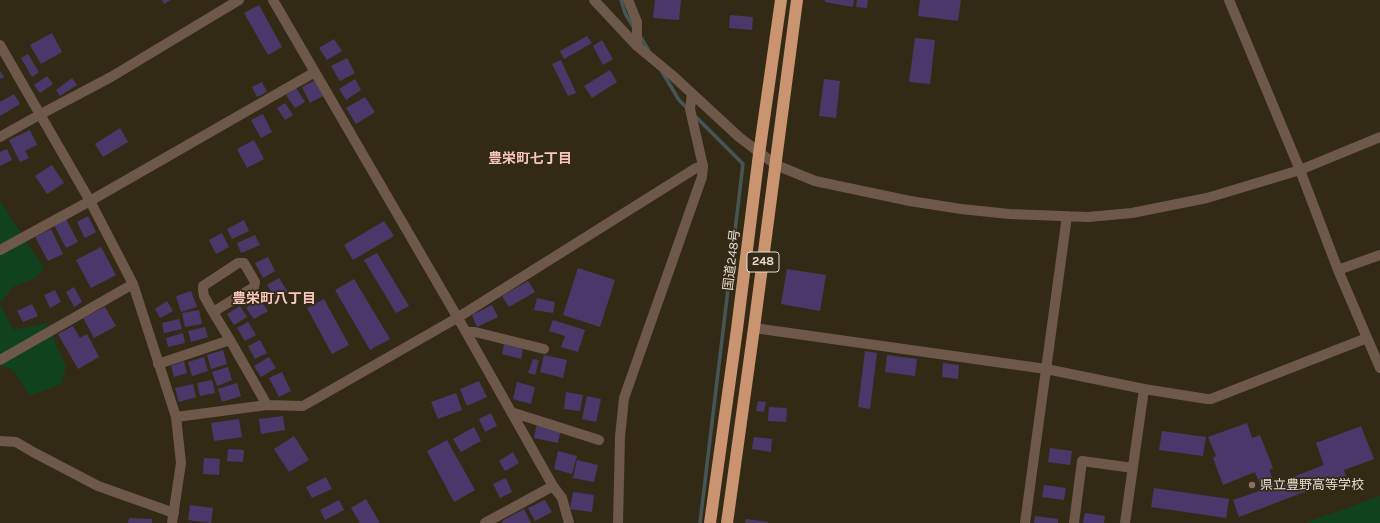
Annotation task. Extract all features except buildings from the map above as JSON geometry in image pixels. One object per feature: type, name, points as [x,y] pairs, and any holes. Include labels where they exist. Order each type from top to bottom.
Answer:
[{"type":"highway","name":"国道248号","points":[[710,523],[781,0]]},
{"type":"highway","name":"248","points":[[727,523],[797,0]]},
{"type":"street","points":[[0,137],[111,77],[239,0]]},
{"type":"street","points":[[273,0],[466,332],[553,486],[562,498],[569,523]]},
{"type":"street","points":[[594,0],[637,46],[738,137],[759,154],[776,165],[815,181],[910,201],[961,209],[1009,214],[1094,216],[1132,212],[1207,198],[1300,170],[1380,136]]},
{"type":"street","points":[[628,0],[637,22],[637,46]]},
{"type":"street","points":[[1229,0],[1300,170],[1338,270],[1380,368]]},
{"type":"street","points":[[0,45],[90,201],[132,284],[176,418],[181,463],[173,518],[98,486],[16,442],[0,441]]},
{"type":"street","points":[[0,250],[90,201],[315,72]]},
{"type":"street","points":[[618,523],[620,437],[624,398],[702,177],[703,166],[690,108],[692,94]]},
{"type":"street","points":[[176,418],[267,405],[304,406],[457,318],[696,168],[703,166]]},
{"type":"street","points":[[1025,523],[1067,216]]},
{"type":"street","points":[[1338,270],[1380,255]]},
{"type":"street","points":[[213,312],[254,287],[255,282],[244,263],[238,263],[203,286],[204,296],[213,312],[230,340],[267,405]]},
{"type":"street","points":[[0,360],[132,284]]},
{"type":"street","points":[[754,328],[1046,369],[1144,389],[1211,399],[1367,338]]},
{"type":"street","points":[[466,332],[475,332],[544,348]]},
{"type":"street","points":[[158,364],[230,340]]},
{"type":"street","points":[[1125,523],[1144,389]]},
{"type":"street","points":[[511,412],[599,440]]},
{"type":"street","points":[[1074,523],[1082,461],[1133,468]]},
{"type":"street","points":[[485,523],[553,486]]},
{"type":"green space","points":[[0,201],[44,268],[36,278],[13,287],[0,303]]},
{"type":"green space","points":[[0,303],[13,330],[47,323],[66,367],[61,384],[30,396],[13,370],[0,365]]},
{"type":"green space","points":[[1380,496],[1380,523],[1305,523]]},
{"type":"waterway","points":[[621,0],[625,13],[634,28]]},
{"type":"waterway","points":[[640,36],[649,51]]},
{"type":"waterway","points":[[661,70],[679,100],[688,109]]},
{"type":"waterway","points":[[694,115],[743,164],[700,523]]},
{"type":"place","name":"県立豊野高等学校","points":[[1252,485]]},
{"type":"district","name":"豊栄町七丁目","points":[[530,159]]},
{"type":"district","name":"豊栄町八丁目","points":[[274,299]]}]
